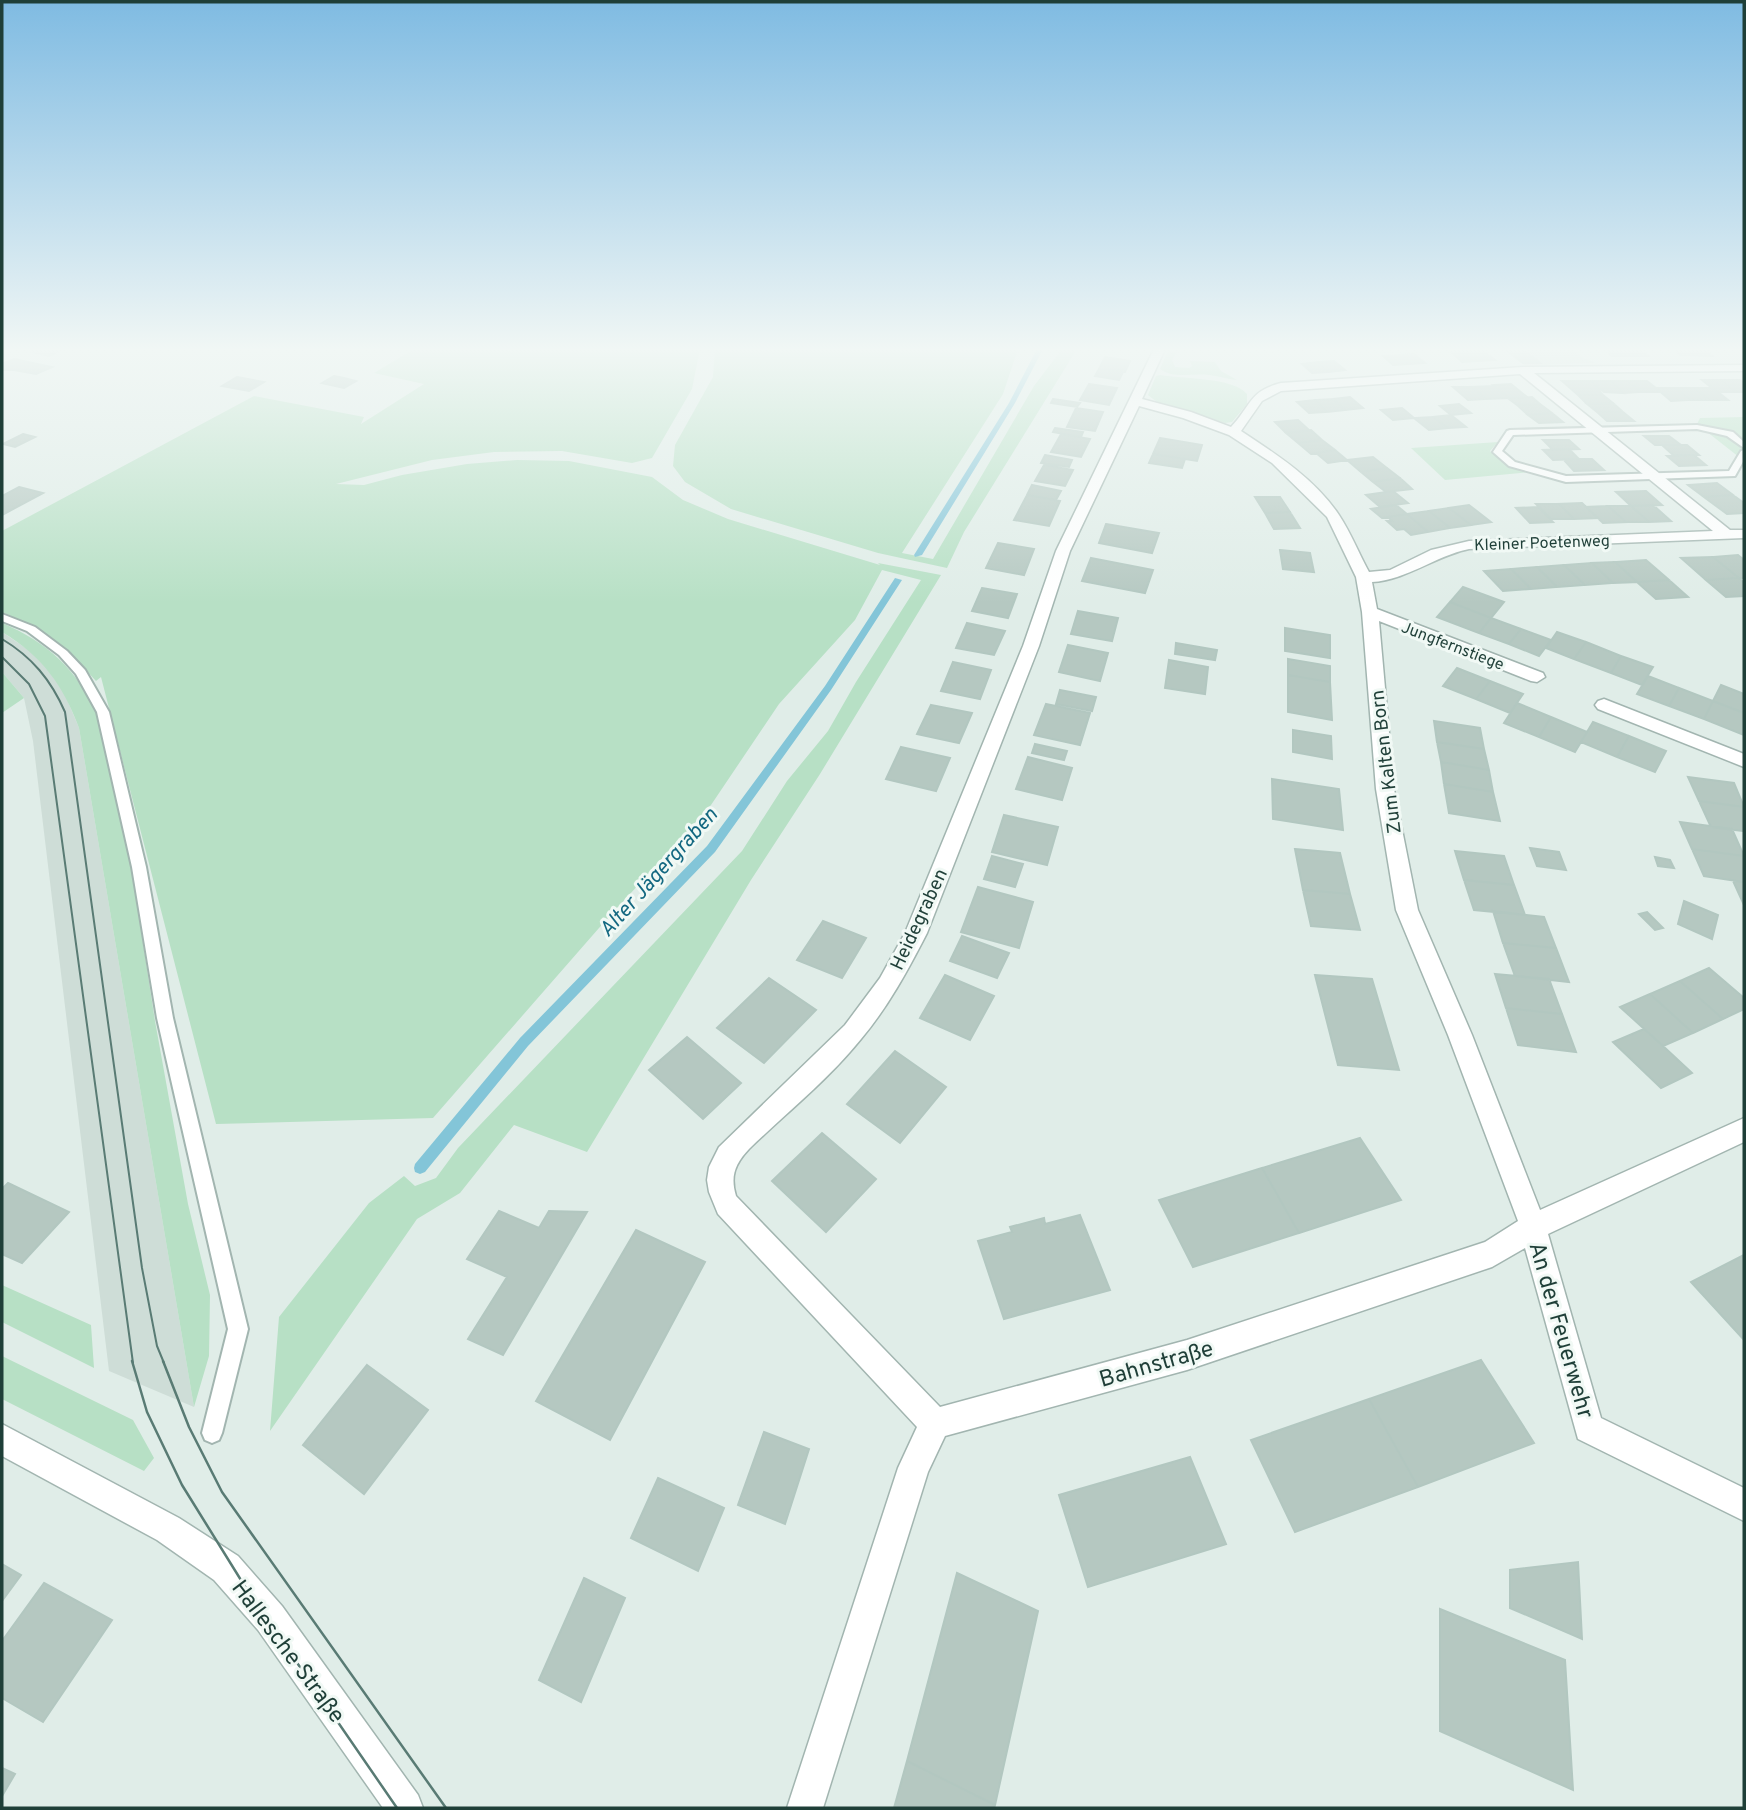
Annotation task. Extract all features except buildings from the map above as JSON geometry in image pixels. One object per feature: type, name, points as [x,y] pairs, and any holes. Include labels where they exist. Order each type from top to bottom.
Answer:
[{"type":"street","name":"Heidegraben","points":[[935,1424],[727,1205],[719,1189],[721,1172],[728,1155],[744,1137],[829,1059],[869,1012],[902,961],[916,933],[1026,658],[1063,551],[1119,433]]},
{"type":"street","name":"Zum Kalten Born","points":[[1235,433],[1277,460],[1319,499],[1333,516],[1364,577],[1370,612],[1385,789],[1407,911],[1460,1035],[1533,1227]]},
{"type":"street","points":[[1599,433],[1727,535]]},
{"type":"street","name":"Kleiner Poetenweg","points":[[1364,577],[1383,578],[1401,573],[1435,553],[1469,545],[1744,534]]},
{"type":"street","name":"Jungfernstiege","points":[[1370,612],[1537,677]]},
{"type":"street","points":[[1604,705],[1744,761]]},
{"type":"street","name":"Bahnstraße","points":[[935,1424],[1187,1355],[1493,1253],[1533,1227],[1744,1130]]},
{"type":"street","name":"An der Feuerwehr","points":[[1533,1227],[1589,1429],[1744,1506]]},
{"type":"street","points":[[805,1808],[914,1468],[935,1424]]},
{"type":"street","name":"Hallesche Straße","points":[[2,1438],[169,1529],[226,1568],[270,1618],[405,1808]]},
{"type":"lane","points":[[1510,433],[1497,452],[1513,464],[1566,479],[1731,474],[1744,453]]},
{"type":"lane","points":[[1727,433],[1744,446]]},
{"type":"lane","points":[[2,617],[31,629],[63,653],[81,672],[103,712],[139,867],[165,1018],[238,1329],[212,1433]]},
{"type":"shaded area","points":[[2,632],[36,655],[52,673],[63,690],[79,728],[194,1407],[109,1371],[33,741],[24,698],[2,672]]},
{"type":"green space","points":[[184,433],[666,433],[652,458],[632,463],[562,451],[494,452],[432,460],[336,484],[364,485],[402,475],[467,464],[517,460],[569,461],[652,477],[683,500],[728,519],[880,565],[878,563],[941,575],[820,774],[751,880],[587,1152],[514,1125],[460,1193],[417,1219],[270,1431],[279,1317],[369,1203],[404,1176],[415,1186],[436,1178],[458,1148],[742,851],[787,781],[828,731],[921,580],[882,570],[855,620],[779,704],[711,805],[433,1118],[216,1124],[101,677],[96,681],[53,640],[2,612],[2,531]]},
{"type":"green space","points":[[681,433],[978,433],[902,553],[933,559],[1006,433],[1025,433],[964,532],[947,568],[878,553],[731,509],[685,482],[673,466],[675,445]]},
{"type":"green space","points":[[1709,433],[1744,433],[1744,461]]},
{"type":"green space","points":[[1498,442],[1490,451],[1506,465],[1530,472],[1445,480],[1411,448]]},
{"type":"green space","points":[[2,623],[33,639],[59,659],[80,684],[97,715],[132,871],[155,1021],[188,1204],[210,1295],[209,1356],[194,1407],[79,728],[66,698],[50,673],[29,651],[2,632]]},
{"type":"green space","points":[[2,672],[24,698],[2,713]]},
{"type":"green space","points":[[2,1285],[91,1325],[94,1368],[2,1322]]},
{"type":"green space","points":[[2,1356],[133,1420],[154,1458],[144,1471],[2,1399]]},
{"type":"waterway","name":"Alter Jägergraben","points":[[918,555],[993,433]]},
{"type":"waterway","name":"Alter Jägergraben","points":[[420,1168],[524,1042],[711,849],[828,688],[898,580]]},
{"type":"tram line","points":[[2,639],[23,653],[40,670],[65,712],[142,1268],[157,1346],[164,1363]]},
{"type":"tram line","points":[[2,657],[29,684],[45,716],[133,1363]]},
{"type":"tram line","points":[[132,1361],[147,1412],[182,1485],[249,1593],[397,1808]]},
{"type":"tram line","points":[[163,1361],[189,1427],[222,1492],[446,1808]]}]
